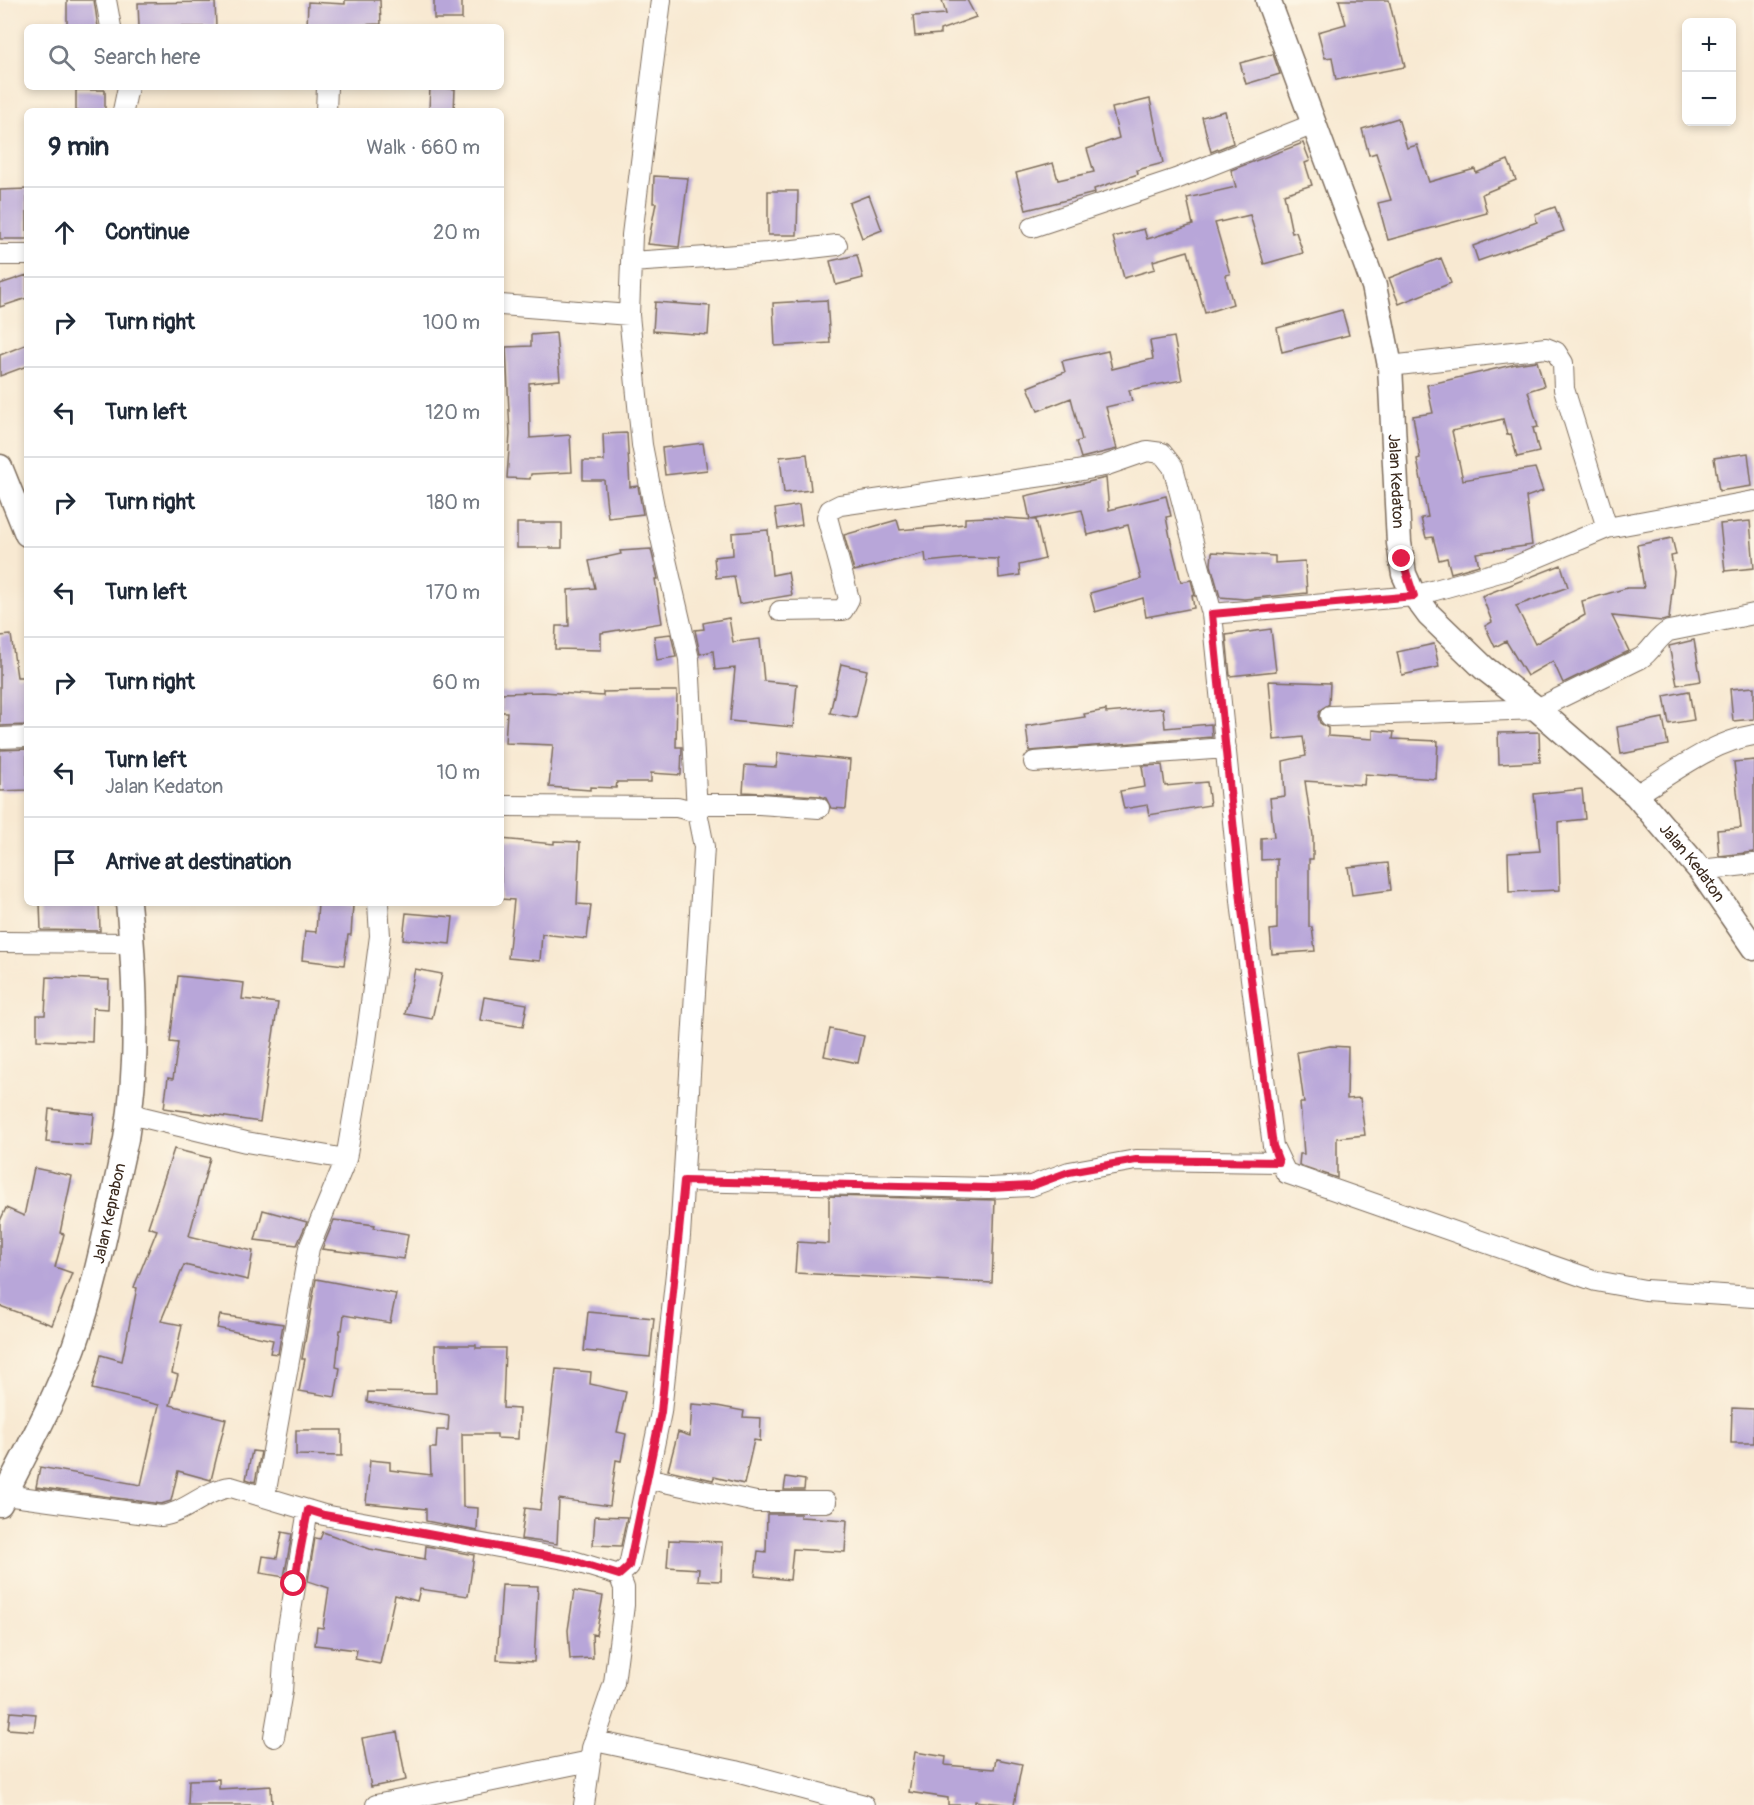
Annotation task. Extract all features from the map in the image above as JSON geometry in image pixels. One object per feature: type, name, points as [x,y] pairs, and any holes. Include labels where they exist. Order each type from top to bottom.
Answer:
[{"type":"street","points":[[106,0],[110,24]]},
{"type":"street","points":[[619,1575],[629,1566],[661,1412],[684,1181],[704,847],[697,808],[689,659],[642,445],[629,315],[632,235],[661,0]]},
{"type":"street","name":"Jalan Kedaton","points":[[1268,0],[1374,286],[1390,366],[1399,543],[1404,574],[1414,596],[1429,615],[1484,668],[1537,709],[1636,795],[1700,870],[1754,948]]},
{"type":"street","points":[[124,108],[127,90]]},
{"type":"street","points":[[326,108],[327,90]]},
{"type":"street","points":[[1032,227],[1176,179],[1314,124]]},
{"type":"street","points":[[631,262],[768,253],[837,245]]},
{"type":"street","points":[[0,255],[24,255]]},
{"type":"street","points":[[504,305],[629,315]]},
{"type":"street","points":[[1390,366],[1546,348],[1556,352],[1563,363],[1564,389],[1607,528]]},
{"type":"street","points":[[780,611],[843,610],[847,606],[849,599],[827,517],[830,510],[840,505],[1071,472],[1104,466],[1147,450],[1162,453],[1173,467],[1212,614],[1245,934],[1273,1146],[1286,1173],[1596,1281],[1646,1290],[1754,1297]]},
{"type":"street","points":[[0,467],[24,527]]},
{"type":"street","points":[[1212,614],[1414,596],[1507,570],[1607,528],[1754,501]]},
{"type":"street","points":[[1330,716],[1537,709],[1650,653],[1662,634],[1754,614]]},
{"type":"street","points":[[1636,795],[1718,746],[1738,738],[1754,735]]},
{"type":"street","points":[[0,738],[24,737]]},
{"type":"street","points":[[1034,762],[1226,748]]},
{"type":"street","points":[[504,806],[697,808],[759,804],[819,808]]},
{"type":"street","points":[[1700,870],[1754,864]]},
{"type":"street","name":"Jalan Keprabon","points":[[2,1499],[48,1411],[75,1345],[91,1290],[130,1114],[136,1002],[128,906]]},
{"type":"street","points":[[265,1496],[309,1248],[346,1159],[366,1048],[380,936],[378,906]]},
{"type":"street","points":[[0,942],[132,943]]},
{"type":"street","points":[[130,1114],[246,1142],[346,1159]]},
{"type":"street","points":[[684,1181],[989,1188],[1031,1186],[1069,1172],[1136,1160],[1279,1162]]},
{"type":"street","points":[[646,1478],[756,1502],[826,1502]]},
{"type":"street","points":[[2,1499],[160,1516],[178,1511],[219,1488],[231,1487],[335,1518],[570,1560],[619,1575]]},
{"type":"street","points":[[274,1737],[282,1691],[286,1636],[308,1510]]},
{"type":"street","points":[[584,1805],[590,1761],[614,1683],[624,1605],[624,1588],[619,1575]]},
{"type":"street","points":[[595,1741],[736,1771],[864,1805]]},
{"type":"street","points":[[376,1805],[590,1761]]},
{"type":"building","points":[[67,0],[94,0],[98,24],[67,24]]},
{"type":"building","points":[[345,0],[380,0],[381,24],[307,24],[308,2],[345,4]]},
{"type":"building","points":[[434,0],[462,0],[462,19],[434,19]]},
{"type":"building","points":[[942,0],[967,0],[976,17],[940,30],[940,34],[915,36],[913,16],[946,14]]},
{"type":"building","points":[[1339,0],[1389,0],[1405,67],[1336,80],[1332,57],[1325,58],[1318,32],[1346,24]]},
{"type":"building","points":[[215,2],[216,24],[139,24],[138,3]]},
{"type":"building","points":[[1273,54],[1280,74],[1246,84],[1240,63]]},
{"type":"building","points":[[76,90],[105,90],[105,108],[76,108]]},
{"type":"building","points":[[430,90],[455,90],[454,108],[429,108]]},
{"type":"building","points":[[1150,99],[1163,163],[1137,170],[1138,174],[1094,189],[1095,193],[1026,210],[1016,173],[1053,163],[1058,180],[1094,172],[1087,149],[1119,138],[1112,108]]},
{"type":"building","points":[[1225,111],[1233,143],[1211,152],[1202,117]]},
{"type":"building","points":[[1398,118],[1407,148],[1417,145],[1429,182],[1475,169],[1476,173],[1508,160],[1516,180],[1482,194],[1487,213],[1388,240],[1378,203],[1391,200],[1376,153],[1369,155],[1362,129]]},
{"type":"building","points":[[1303,143],[1310,161],[1305,163],[1312,185],[1284,194],[1292,233],[1296,232],[1303,253],[1264,264],[1250,215],[1215,223],[1230,274],[1225,275],[1233,304],[1205,313],[1188,251],[1153,261],[1155,269],[1124,278],[1113,237],[1144,229],[1147,239],[1193,225],[1187,198],[1236,187],[1231,170]]},
{"type":"building","points":[[654,176],[688,178],[679,247],[648,244],[656,203],[653,203]]},
{"type":"building","points":[[24,189],[24,239],[0,239],[0,190]]},
{"type":"building","points":[[768,191],[798,191],[797,235],[768,235]]},
{"type":"building","points":[[869,195],[882,230],[862,238],[849,203]]},
{"type":"building","points":[[1555,207],[1564,231],[1478,261],[1473,246],[1537,222],[1535,214]]},
{"type":"building","points":[[857,255],[863,278],[836,285],[830,261]]},
{"type":"building","points":[[1441,258],[1451,283],[1399,304],[1389,278]]},
{"type":"building","points":[[24,276],[24,299],[0,307],[0,284]]},
{"type":"building","points":[[827,300],[830,343],[775,346],[773,303]]},
{"type":"building","points":[[655,302],[710,306],[708,335],[653,331]]},
{"type":"building","points":[[1342,310],[1349,335],[1282,352],[1277,328]]},
{"type":"building","points":[[556,333],[560,380],[529,383],[530,438],[570,435],[572,472],[531,474],[530,479],[507,478],[510,434],[506,347],[531,346],[531,335]]},
{"type":"building","points":[[1174,337],[1182,380],[1129,390],[1132,401],[1106,407],[1117,449],[1081,458],[1076,442],[1082,440],[1071,398],[1038,411],[1028,387],[1065,372],[1062,361],[1108,351],[1112,369],[1153,359],[1150,341]]},
{"type":"building","points":[[24,345],[24,367],[0,376],[0,355]]},
{"type":"building","points":[[1537,361],[1544,386],[1528,391],[1538,427],[1533,428],[1539,452],[1517,457],[1511,434],[1507,435],[1503,419],[1452,431],[1463,480],[1535,468],[1543,491],[1526,497],[1532,545],[1476,553],[1479,565],[1451,573],[1447,558],[1439,560],[1433,537],[1426,538],[1421,518],[1428,517],[1417,459],[1420,458],[1413,416],[1433,413],[1427,385]]},
{"type":"building","points":[[627,433],[630,487],[638,486],[643,514],[608,518],[604,480],[583,480],[583,461],[604,461],[603,434]]},
{"type":"building","points":[[703,443],[707,470],[665,475],[662,448]]},
{"type":"building","points":[[1748,453],[1752,486],[1719,491],[1714,458]]},
{"type":"building","points":[[807,454],[811,490],[784,493],[780,457]]},
{"type":"building","points":[[1106,478],[1109,510],[1166,496],[1171,516],[1166,517],[1181,582],[1191,580],[1195,596],[1192,595],[1194,608],[1146,617],[1143,598],[1095,612],[1090,593],[1141,579],[1128,525],[1088,535],[1082,510],[1030,520],[1025,496]]},
{"type":"building","points":[[799,505],[802,525],[778,529],[775,509]]},
{"type":"building","points":[[965,518],[1036,520],[1045,559],[1019,565],[1020,575],[999,578],[998,559],[966,558],[926,562],[925,553],[854,571],[844,535],[897,520],[900,530],[965,524]]},
{"type":"building","points":[[1750,521],[1754,568],[1725,571],[1720,524]]},
{"type":"building","points":[[517,523],[562,523],[562,548],[517,548]]},
{"type":"building","points":[[768,530],[772,575],[788,572],[792,595],[739,604],[734,576],[716,578],[714,557],[733,555],[732,533]]},
{"type":"building","points":[[1672,538],[1676,555],[1671,556],[1674,572],[1669,619],[1662,621],[1612,616],[1629,651],[1563,683],[1553,661],[1527,676],[1506,641],[1495,647],[1485,626],[1492,622],[1482,596],[1561,565],[1568,587],[1516,606],[1535,644],[1585,615],[1582,601],[1627,588],[1644,588],[1637,545]]},
{"type":"building","points":[[651,549],[658,579],[655,579],[662,623],[601,633],[601,650],[555,649],[556,626],[569,626],[568,590],[595,588],[589,561],[621,554],[620,551]]},
{"type":"building","points":[[1212,552],[1275,556],[1275,563],[1305,561],[1307,593],[1244,599],[1220,597],[1211,565]]},
{"type":"building","points":[[729,618],[733,642],[760,639],[764,681],[797,684],[793,727],[730,721],[735,668],[715,670],[713,651],[700,654],[695,630],[704,629],[703,623]]},
{"type":"building","points":[[1271,629],[1276,671],[1230,676],[1226,635]]},
{"type":"building","points":[[671,634],[676,657],[657,660],[654,636]]},
{"type":"building","points":[[11,635],[17,677],[24,677],[24,725],[0,726],[0,636]]},
{"type":"building","points":[[1694,640],[1701,681],[1677,685],[1669,646]]},
{"type":"building","points":[[1434,644],[1439,667],[1402,675],[1397,652]]},
{"type":"building","points":[[841,664],[867,670],[856,718],[830,713]]},
{"type":"building","points":[[1269,681],[1330,683],[1329,704],[1320,710],[1318,716],[1320,723],[1328,728],[1328,736],[1373,739],[1373,730],[1394,732],[1393,739],[1438,741],[1436,779],[1365,774],[1364,785],[1305,781],[1313,836],[1313,859],[1309,859],[1309,927],[1312,927],[1315,951],[1272,954],[1270,930],[1277,929],[1277,859],[1261,860],[1261,838],[1274,837],[1270,798],[1285,796],[1283,761],[1306,756],[1303,737],[1274,740]]},
{"type":"building","points":[[1754,687],[1754,719],[1733,721],[1730,689]]},
{"type":"building","points":[[677,691],[676,747],[682,747],[681,775],[651,773],[651,782],[617,782],[616,788],[590,787],[590,790],[549,787],[553,745],[505,743],[507,712],[504,712],[504,693],[543,692],[603,696],[603,692]]},
{"type":"building","points":[[1689,691],[1694,720],[1669,724],[1664,696]]},
{"type":"building","points":[[1163,708],[1165,728],[1211,724],[1212,737],[1029,751],[1026,726],[1085,717],[1084,714],[1106,710],[1106,713]]},
{"type":"building","points":[[1663,718],[1668,745],[1621,754],[1617,727]]},
{"type":"building","points":[[1539,732],[1540,762],[1499,764],[1498,733]]},
{"type":"building","points":[[24,749],[24,790],[0,791],[0,750]]},
{"type":"building","points":[[778,753],[850,760],[846,809],[831,808],[826,798],[820,796],[743,792],[745,765],[776,767]]},
{"type":"building","points":[[1754,760],[1754,852],[1719,856],[1717,830],[1741,828],[1734,762]]},
{"type":"building","points":[[1162,765],[1165,786],[1207,782],[1210,805],[1149,815],[1147,805],[1124,809],[1120,791],[1145,787],[1142,766]]},
{"type":"building","points":[[1582,789],[1585,819],[1558,822],[1560,890],[1509,892],[1508,853],[1540,851],[1534,794]]},
{"type":"building","points":[[504,839],[554,844],[554,841],[580,842],[577,904],[591,905],[587,939],[542,934],[540,961],[508,958],[514,900],[504,899]]},
{"type":"building","points":[[1388,863],[1391,890],[1352,895],[1348,867]]},
{"type":"building","points":[[40,906],[99,906],[100,931],[41,930]]},
{"type":"building","points":[[318,906],[353,906],[351,935],[348,935],[344,965],[302,960],[305,931],[316,932]]},
{"type":"building","points":[[406,913],[453,917],[450,944],[403,939]]},
{"type":"building","points":[[415,969],[442,974],[432,1019],[405,1014]]},
{"type":"building","points":[[178,976],[244,983],[242,999],[278,1003],[260,1122],[164,1108],[168,1078],[173,1079],[178,1043],[170,1042]]},
{"type":"building","points":[[47,977],[109,980],[108,1009],[93,1008],[92,1042],[37,1040],[37,1015],[45,1015]]},
{"type":"building","points":[[484,997],[527,1004],[523,1027],[480,1020]]},
{"type":"building","points":[[830,1029],[864,1036],[858,1063],[824,1056]]},
{"type":"building","points":[[1330,1046],[1348,1047],[1347,1099],[1360,1098],[1365,1135],[1337,1138],[1337,1178],[1299,1165],[1300,1154],[1304,1154],[1300,1103],[1304,1103],[1297,1052]]},
{"type":"building","points":[[49,1109],[94,1114],[91,1146],[46,1142]]},
{"type":"building","points":[[174,1149],[210,1158],[189,1236],[253,1251],[248,1280],[184,1265],[161,1321],[182,1325],[172,1373],[178,1375],[170,1405],[226,1419],[211,1480],[178,1471],[171,1501],[161,1504],[36,1487],[40,1467],[141,1485],[159,1405],[92,1389],[101,1355],[122,1361],[137,1288],[134,1287],[157,1230],[148,1227]]},
{"type":"building","points":[[34,1168],[72,1176],[60,1233],[64,1234],[55,1267],[72,1273],[52,1325],[0,1306],[0,1221],[6,1208],[24,1216]]},
{"type":"building","points":[[829,1196],[995,1200],[992,1283],[795,1273],[797,1242],[829,1244]]},
{"type":"building","points":[[263,1210],[307,1222],[297,1245],[255,1240]]},
{"type":"building","points":[[334,1220],[375,1225],[374,1228],[408,1234],[404,1259],[322,1249]]},
{"type":"building","points":[[316,1279],[396,1294],[390,1323],[344,1315],[342,1330],[340,1330],[336,1367],[340,1368],[335,1397],[299,1391],[305,1359],[302,1359]]},
{"type":"building","points":[[588,1312],[654,1318],[650,1357],[584,1351]]},
{"type":"building","points":[[220,1315],[283,1324],[278,1354],[270,1353],[273,1340],[217,1328]]},
{"type":"building","points":[[435,1345],[505,1348],[503,1408],[519,1409],[518,1439],[497,1438],[497,1434],[462,1434],[463,1507],[478,1508],[477,1531],[426,1521],[426,1509],[366,1503],[370,1460],[390,1462],[390,1470],[431,1475],[430,1448],[436,1448],[437,1430],[448,1430],[449,1416],[367,1402],[368,1392],[436,1393]]},
{"type":"building","points":[[556,1369],[591,1372],[590,1384],[626,1392],[617,1432],[626,1434],[621,1461],[616,1460],[610,1506],[559,1499],[557,1544],[521,1539],[525,1508],[540,1510]]},
{"type":"building","points":[[692,1404],[744,1411],[743,1417],[761,1418],[760,1441],[754,1440],[744,1484],[668,1470],[678,1432],[690,1436]]},
{"type":"building","points":[[1732,1408],[1754,1409],[1754,1443],[1731,1443]]},
{"type":"building","points":[[296,1430],[342,1430],[342,1456],[296,1455]]},
{"type":"building","points":[[252,1451],[261,1452],[255,1482],[246,1479]]},
{"type":"building","points":[[786,1477],[805,1480],[804,1490],[784,1490]]},
{"type":"building","points":[[767,1514],[800,1514],[800,1517],[847,1520],[845,1552],[793,1549],[790,1580],[755,1576],[758,1551],[766,1552]]},
{"type":"building","points":[[595,1516],[627,1517],[621,1546],[593,1545]]},
{"type":"building","points":[[282,1532],[292,1534],[284,1577],[260,1573],[263,1556],[277,1558]]},
{"type":"building","points":[[323,1532],[370,1549],[425,1559],[426,1546],[474,1555],[468,1596],[420,1589],[417,1601],[395,1595],[380,1664],[355,1659],[357,1650],[315,1645],[317,1627],[323,1628],[329,1588],[308,1581],[315,1538],[320,1539]]},
{"type":"building","points":[[669,1540],[722,1542],[721,1581],[698,1580],[699,1569],[667,1567]]},
{"type":"building","points":[[502,1585],[538,1586],[534,1662],[497,1660]]},
{"type":"building","points":[[574,1591],[603,1596],[596,1635],[592,1634],[593,1658],[570,1659],[568,1630]]},
{"type":"building","points":[[10,1712],[36,1714],[34,1731],[8,1729]]},
{"type":"building","points":[[397,1732],[406,1780],[371,1787],[362,1738]]},
{"type":"building","points":[[915,1752],[946,1757],[945,1765],[994,1769],[996,1759],[1022,1764],[1014,1805],[975,1801],[975,1805],[948,1805],[948,1798],[909,1792]]},
{"type":"building","points":[[219,1779],[219,1789],[271,1786],[272,1805],[188,1805],[189,1780]]},
{"type":"route","points":[[294,1584],[308,1510],[324,1515],[570,1560],[610,1570],[619,1575],[629,1566],[661,1412],[684,1181],[989,1188],[1031,1186],[1069,1172],[1106,1163],[1136,1160],[1279,1162],[1273,1146],[1242,910],[1212,614],[1414,596],[1404,574],[1402,559]]}]
